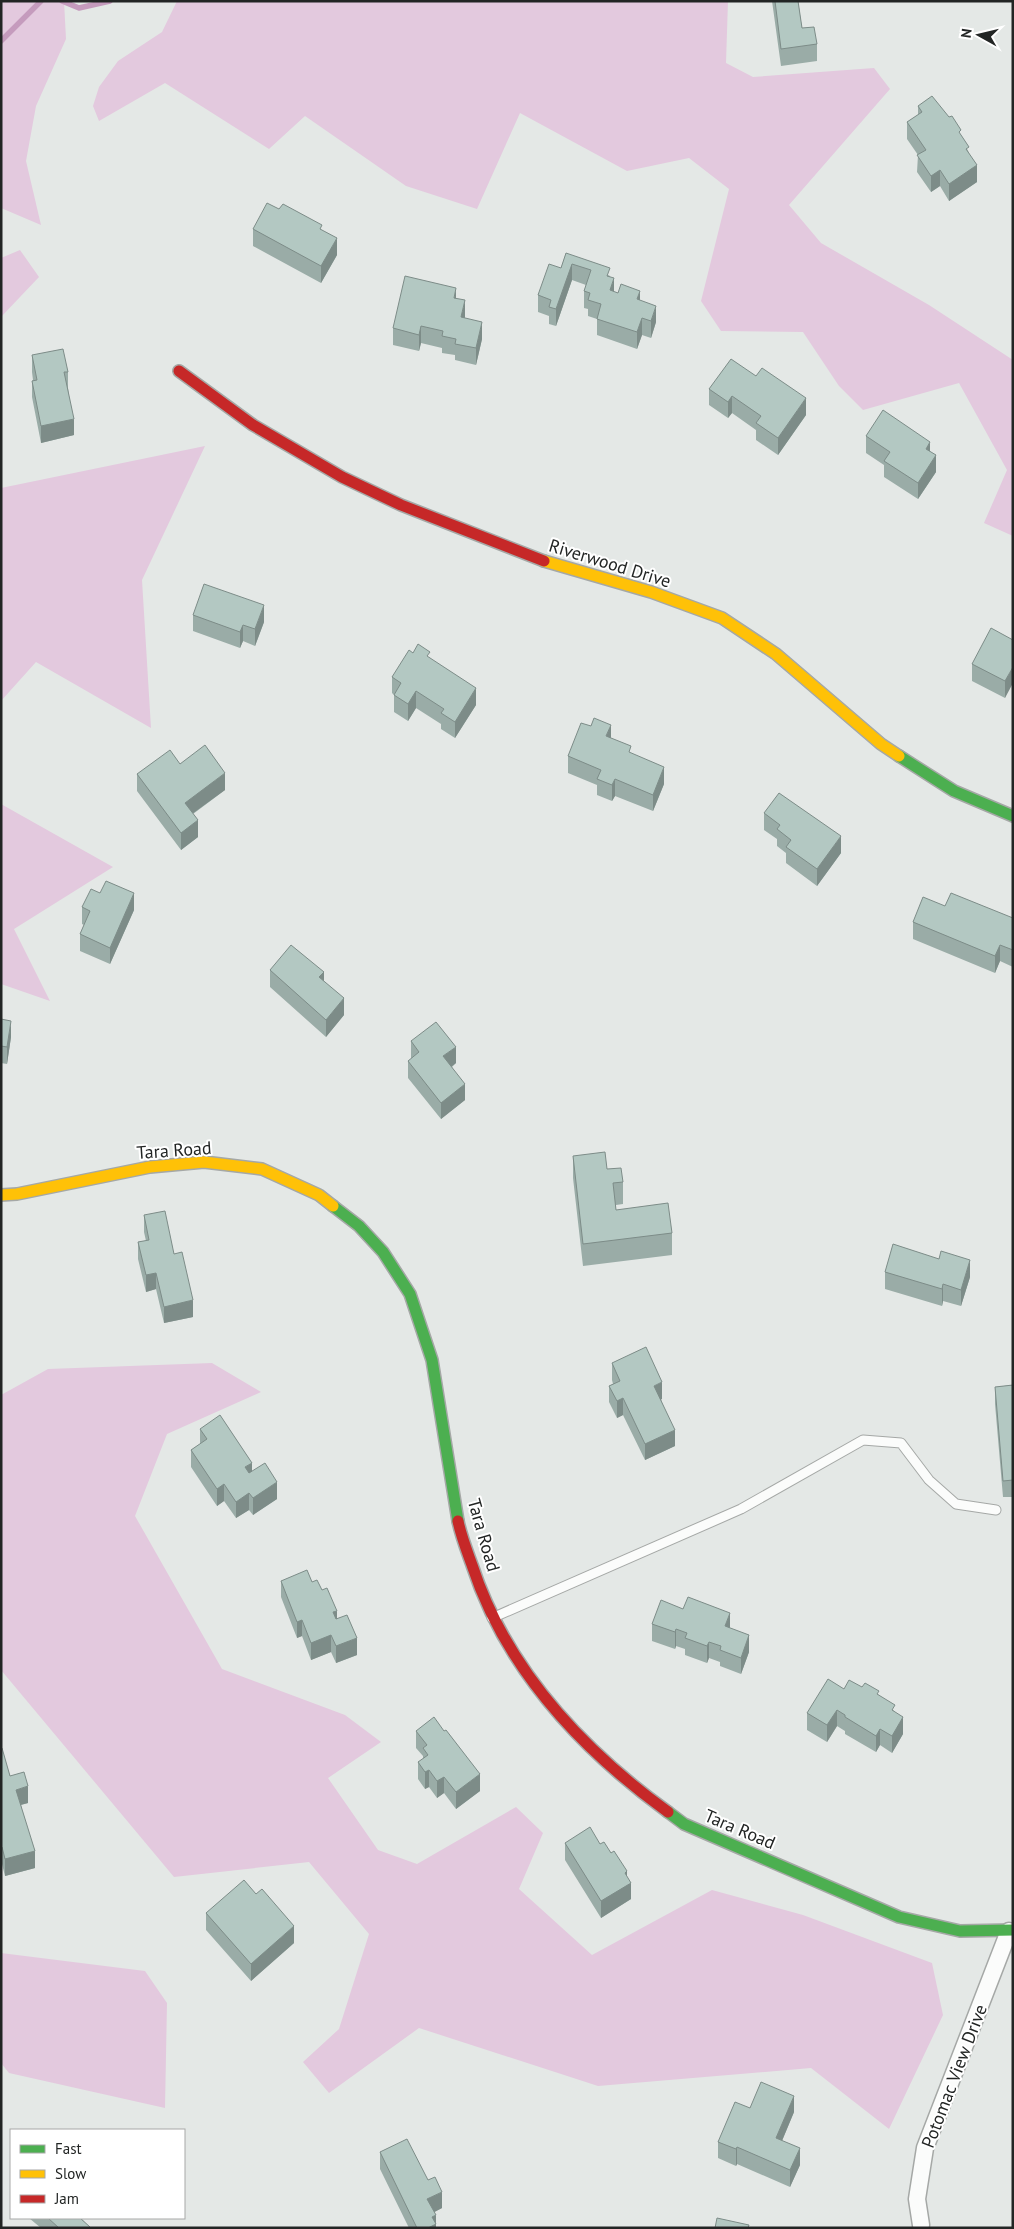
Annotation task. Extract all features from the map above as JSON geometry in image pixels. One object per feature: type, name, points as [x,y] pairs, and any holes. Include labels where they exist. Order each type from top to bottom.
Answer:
[{"type":"street","name":"Riverwood Drive","points":[[179,371],[253,425],[342,477],[401,505],[540,560],[651,592],[722,618],[776,654],[881,744],[954,791],[1013,816]]},
{"type":"street","name":"Tara Road","points":[[1,1195],[17,1194],[150,1167],[204,1162],[262,1169],[319,1195],[359,1226],[383,1252],[410,1294],[427,1340],[459,1527],[492,1618],[529,1676],[574,1733],[625,1781],[684,1824],[899,1917],[960,1931],[1011,1930]]},
{"type":"street","name":"Potomac View Drive","points":[[922,2225],[917,2200],[925,2148],[1011,1930]]},
{"type":"lane","points":[[492,1618],[741,1509],[863,1440],[901,1443],[929,1480],[956,1504],[996,1510]]},
{"type":"shaded area","points":[[1,1],[64,1],[66,39],[36,106],[26,161],[41,225],[1,208]]},
{"type":"shaded area","points":[[177,1],[728,1],[726,63],[753,77],[874,68],[890,89],[789,205],[821,243],[929,305],[1013,360],[1013,536],[984,523],[1007,470],[959,383],[863,410],[839,386],[803,332],[721,331],[701,301],[729,189],[689,158],[627,171],[520,113],[477,209],[406,186],[305,116],[269,149],[165,83],[99,121],[93,106],[99,87],[118,61],[162,32]]},
{"type":"shaded area","points":[[20,250],[39,277],[1,317],[1,258]]},
{"type":"shaded area","points":[[205,446],[142,580],[151,728],[36,662],[1,701],[1,488]]},
{"type":"shaded area","points":[[1,804],[113,867],[14,929],[50,1001],[1,984]]},
{"type":"shaded area","points":[[212,1363],[261,1392],[167,1434],[135,1516],[222,1669],[345,1715],[381,1742],[328,1778],[378,1850],[417,1864],[516,1807],[543,1833],[519,1889],[592,1955],[712,1890],[803,1915],[932,1963],[943,2015],[889,2129],[811,2068],[598,2086],[419,2028],[329,2093],[303,2062],[339,2029],[369,1934],[309,1862],[174,1877],[1,1670],[1,1395],[48,1369]]},
{"type":"shaded area","points":[[1,1953],[145,1971],[167,2003],[165,2108],[9,2073],[1,2063]]},
{"type":"building","points":[[775,1],[798,1],[802,28],[814,27],[817,44],[781,49]]},
{"type":"building","points":[[932,96],[949,117],[952,116],[961,130],[959,132],[969,147],[966,149],[977,165],[949,184],[940,170],[931,176],[917,155],[926,150],[907,122],[922,112],[918,106]]},
{"type":"building","points":[[267,203],[279,209],[283,204],[322,225],[320,229],[337,238],[321,266],[253,229]]},
{"type":"building","points":[[566,253],[610,268],[607,276],[614,278],[610,290],[618,293],[621,284],[640,291],[637,299],[656,306],[651,321],[642,318],[637,332],[597,319],[601,304],[588,300],[590,293],[584,291],[591,270],[572,264],[556,309],[549,307],[551,300],[538,295],[549,264],[561,268]]},
{"type":"building","points":[[405,276],[456,288],[454,298],[465,300],[461,317],[482,322],[476,348],[455,344],[456,339],[442,336],[443,331],[421,326],[419,335],[393,328]]},
{"type":"building","points":[[63,349],[68,372],[64,372],[74,419],[41,426],[32,381],[37,380],[32,355]]},
{"type":"building","points":[[731,359],[756,376],[762,368],[806,398],[778,438],[756,423],[761,416],[732,396],[728,402],[709,389]]},
{"type":"building","points":[[883,410],[930,442],[926,449],[936,455],[918,483],[884,461],[890,452],[866,436]]},
{"type":"building","points":[[204,584],[264,605],[255,629],[243,625],[240,632],[193,615]]},
{"type":"building","points":[[991,628],[1013,640],[1013,667],[1005,681],[972,664]]},
{"type":"building","points":[[418,644],[430,652],[427,656],[476,688],[455,722],[441,713],[444,709],[416,691],[408,704],[394,695],[401,683],[392,677],[409,650],[413,653]]},
{"type":"building","points":[[594,718],[611,725],[606,736],[631,746],[629,752],[664,767],[653,795],[615,779],[612,785],[597,779],[601,770],[568,756],[581,723],[591,726]]},
{"type":"building","points":[[205,745],[225,773],[185,803],[198,820],[181,833],[137,774],[170,750],[180,764]]},
{"type":"building","points":[[779,793],[841,836],[817,869],[786,847],[791,840],[777,829],[780,825],[764,813]]},
{"type":"building","points":[[106,881],[134,893],[110,948],[80,934],[90,911],[82,907],[91,889],[100,893]]},
{"type":"building","points":[[951,893],[1013,918],[1013,950],[1000,945],[995,956],[913,922],[923,897],[945,906]]},
{"type":"building","points":[[291,945],[324,972],[319,977],[344,998],[326,1020],[270,970]]},
{"type":"building","points":[[1,1019],[11,1021],[7,1047],[1,1046]]},
{"type":"building","points":[[436,1022],[456,1047],[443,1056],[465,1084],[441,1103],[408,1061],[419,1052],[411,1041]]},
{"type":"building","points":[[605,1152],[607,1169],[621,1168],[623,1182],[613,1183],[616,1210],[668,1203],[672,1233],[583,1244],[573,1156]]},
{"type":"building","points":[[165,1211],[174,1254],[182,1252],[193,1300],[164,1307],[156,1273],[146,1275],[138,1242],[149,1240],[144,1215]]},
{"type":"building","points":[[893,1244],[939,1259],[941,1251],[970,1260],[961,1290],[943,1284],[942,1289],[885,1272]]},
{"type":"building","points":[[646,1347],[662,1382],[654,1386],[675,1430],[645,1444],[623,1398],[617,1401],[609,1386],[620,1381],[612,1363]]},
{"type":"building","points":[[1013,1385],[1013,1480],[1003,1481],[995,1387]]},
{"type":"building","points":[[220,1415],[252,1463],[245,1467],[249,1473],[265,1463],[277,1482],[253,1498],[249,1493],[236,1502],[224,1484],[217,1489],[191,1450],[207,1439],[200,1429]]},
{"type":"building","points":[[307,1570],[312,1582],[317,1580],[322,1590],[327,1588],[337,1611],[333,1612],[336,1619],[347,1615],[357,1638],[336,1646],[331,1635],[311,1643],[302,1620],[297,1622],[281,1581]]},
{"type":"building","points":[[688,1597],[730,1613],[725,1626],[749,1635],[741,1658],[720,1650],[721,1646],[709,1642],[707,1646],[685,1638],[687,1633],[676,1629],[675,1632],[652,1624],[661,1600],[683,1609]]},
{"type":"building","points":[[828,1679],[844,1689],[849,1680],[862,1687],[865,1683],[879,1691],[877,1694],[895,1705],[892,1710],[903,1717],[892,1736],[880,1729],[876,1736],[837,1710],[827,1725],[807,1713]]},
{"type":"building","points":[[434,1717],[480,1774],[456,1792],[444,1777],[437,1781],[429,1770],[425,1772],[418,1762],[428,1755],[423,1748],[427,1745],[416,1731]]},
{"type":"building","points":[[1,1748],[10,1776],[24,1772],[28,1786],[16,1790],[35,1851],[5,1859],[1,1847]]},
{"type":"building","points":[[590,1827],[600,1844],[604,1842],[611,1853],[614,1851],[627,1871],[625,1873],[631,1883],[601,1901],[565,1843]]},
{"type":"building","points":[[244,1880],[256,1894],[262,1889],[294,1926],[251,1964],[206,1913]]},
{"type":"building","points":[[761,2082],[794,2096],[776,2138],[800,2148],[790,2170],[737,2147],[736,2149],[718,2142],[735,2102],[750,2108]]},
{"type":"building","points":[[407,2139],[428,2180],[435,2177],[442,2192],[427,2199],[436,2215],[432,2217],[436,2224],[428,2228],[417,2228],[380,2152]]},
{"type":"building","points":[[717,2218],[749,2225],[748,2228],[715,2228]]},
{"type":"building","points":[[49,2219],[81,2219],[90,2227],[90,2228],[59,2228]]},
{"type":"waterway","points":[[1,41],[41,1]]},
{"type":"waterway","points":[[62,1],[79,8],[110,1]]},
{"type":"traffic: fast","points":[[899,756],[954,791],[1013,816]]},
{"type":"traffic: fast","points":[[333,1206],[359,1226],[383,1252],[410,1294],[432,1360],[458,1521]]},
{"type":"traffic: fast","points":[[668,1812],[684,1824],[899,1917],[960,1931],[1013,1930]]},
{"type":"traffic: slow","points":[[544,561],[651,592],[722,618],[776,654],[881,744],[899,756]]},
{"type":"traffic: slow","points":[[1,1195],[17,1194],[150,1167],[204,1162],[262,1169],[319,1195],[333,1206]]},
{"type":"traffic: jam","points":[[179,371],[253,425],[342,477],[401,505],[544,561]]},
{"type":"traffic: jam","points":[[458,1521],[466,1549],[487,1603],[505,1639],[526,1672],[550,1704],[577,1734],[636,1788],[668,1812]]}]
